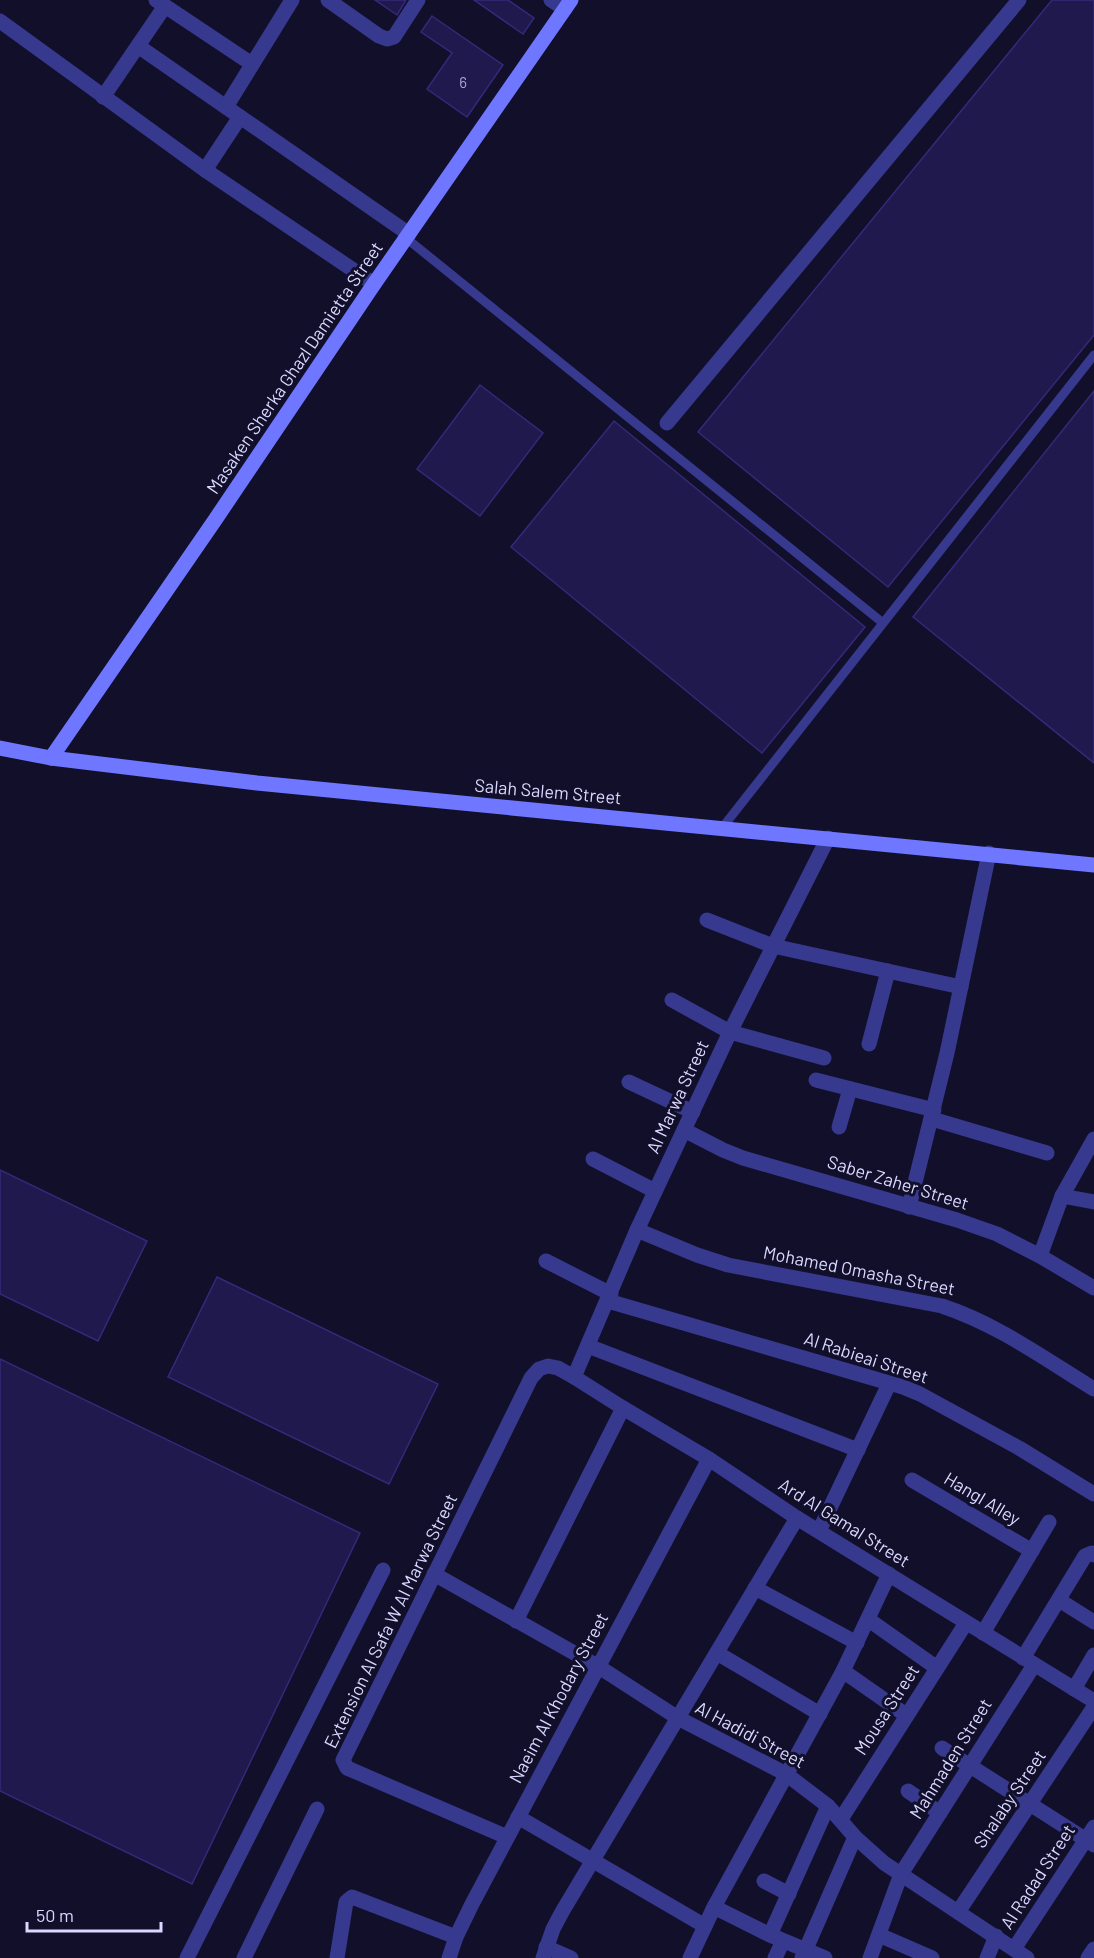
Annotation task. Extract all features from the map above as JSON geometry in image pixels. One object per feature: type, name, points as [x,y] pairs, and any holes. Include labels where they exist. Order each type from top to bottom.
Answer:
[{"type":"street","points":[[226,107],[291,0]]},
{"type":"street","points":[[328,0],[379,36],[387,39],[394,37],[418,0]]},
{"type":"street","points":[[551,0],[568,5]]},
{"type":"street","points":[[667,423],[1019,0]]},
{"type":"street","points":[[103,97],[167,4],[252,64]]},
{"type":"street","name":"Masaken Sherka Ghazl Damietta Street","points":[[51,758],[374,284],[568,5]]},
{"type":"street","points":[[0,21],[205,170],[374,284]]},
{"type":"street","points":[[138,46],[408,236]]},
{"type":"street","points":[[205,170],[240,117]]},
{"type":"street","name":"Salah Salem Street","points":[[0,748],[51,758],[257,783],[1094,865]]},
{"type":"street","name":"Al Marwa Street","points":[[574,1377],[637,1230],[730,1032],[828,838]]},
{"type":"street","points":[[909,1207],[933,1114],[988,854]]},
{"type":"street","points":[[708,920],[773,946],[961,987]]},
{"type":"street","points":[[868,1044],[888,971]]},
{"type":"street","points":[[672,1000],[730,1032],[824,1058]]},
{"type":"street","points":[[816,1080],[933,1114],[1047,1153]]},
{"type":"street","points":[[629,1082],[693,1112]]},
{"type":"street","points":[[839,1126],[849,1089]]},
{"type":"street","name":"Saber Zaher Street","points":[[684,1130],[743,1158],[997,1234],[1094,1288]]},
{"type":"street","points":[[1040,1256],[1062,1196],[1094,1139]]},
{"type":"street","points":[[593,1160],[656,1191]]},
{"type":"street","points":[[1062,1196],[1094,1202]]},
{"type":"street","name":"Mohamed Omasha Street","points":[[637,1230],[728,1265],[942,1306],[968,1314],[1094,1389]]},
{"type":"street","name":"Al Rabieai Street","points":[[546,1262],[609,1297],[903,1387],[1019,1448],[1094,1494]]},
{"type":"street","points":[[588,1346],[858,1450]]},
{"type":"street","name":"Extension Al Safa W Al Marwa Street","points":[[507,1837],[347,1768],[343,1760],[531,1378],[539,1370],[548,1366],[558,1368],[574,1377]]},
{"type":"street","name":"Ard Al Gamal Street","points":[[574,1377],[1094,1701]]},
{"type":"street","points":[[819,1531],[889,1384]]},
{"type":"street","points":[[516,1621],[623,1408]]},
{"type":"street","name":"Naeim Al Khodary Street","points":[[449,1958],[456,1937],[507,1837],[709,1460]]},
{"type":"street","name":"Hangl Alley","points":[[912,1480],[1032,1551]]},
{"type":"street","points":[[571,1958],[544,1953],[562,1912],[798,1518]]},
{"type":"street","name":"Hangl Alley","points":[[983,1633],[1049,1522]]},
{"type":"street","name":"Mahmaden Street","points":[[870,1958],[901,1874],[970,1766],[1059,1600],[1086,1556],[1094,1554]]},
{"type":"street","points":[[187,1958],[383,1570]]},
{"type":"street","name":"Al Hadidi Street","points":[[434,1574],[599,1667],[678,1718],[786,1774],[828,1806],[868,1850],[1027,1958]]},
{"type":"street","points":[[690,1958],[714,1907],[843,1671],[889,1574]]},
{"type":"street","points":[[755,1588],[857,1643]]},
{"type":"street","points":[[1059,1600],[1094,1622]]},
{"type":"street","points":[[869,1620],[937,1668]]},
{"type":"street","name":"Mousa Street","points":[[841,1819],[966,1623]]},
{"type":"street","points":[[717,1653],[820,1714]]},
{"type":"street","points":[[1074,1689],[1094,1655]]},
{"type":"street","points":[[843,1671],[906,1715]]},
{"type":"street","name":"Shalaby Street","points":[[958,1912],[1094,1707]]},
{"type":"street","points":[[942,1748],[1030,1804],[1091,1838]]},
{"type":"street","points":[[908,1791],[940,1813]]},
{"type":"street","points":[[775,1958],[777,1938],[789,1894],[828,1806]]},
{"type":"street","points":[[244,1958],[316,1809]]},
{"type":"street","points":[[518,1817],[705,1926]]},
{"type":"street","points":[[804,1954],[855,1837]]},
{"type":"street","name":"Al Radad Street","points":[[1014,1949],[1091,1838]]},
{"type":"street","points":[[764,1881],[789,1894]]},
{"type":"street","points":[[337,1958],[346,1902],[352,1898],[456,1937]]},
{"type":"street","points":[[714,1907],[804,1954],[825,1958]]},
{"type":"street","points":[[879,1935],[932,1958]]},
{"type":"street","points":[[987,1958],[996,1936]]},
{"type":"street","points":[[1088,1958],[1094,1949]]},
{"type":"lane","points":[[408,236],[883,623]]},
{"type":"lane","points":[[722,828],[1094,355]]},
{"type":"building","points":[[375,0],[406,0],[397,15]]},
{"type":"building","points":[[474,0],[508,0],[534,18],[523,34]]},
{"type":"building","points":[[1052,0],[1094,0],[1094,335],[888,587],[698,432]]},
{"type":"building","points":[[432,16],[503,65],[467,117],[427,89],[452,53],[421,32]]},
{"type":"building","points":[[480,385],[543,433],[480,516],[417,469]]},
{"type":"building","points":[[1094,391],[1094,763],[913,617]]},
{"type":"building","points":[[614,421],[865,627],[762,753],[511,547]]},
{"type":"building","points":[[0,1170],[147,1241],[98,1341],[0,1294]]},
{"type":"building","points":[[217,1277],[438,1384],[389,1484],[168,1377]]},
{"type":"building","points":[[0,1359],[360,1533],[192,1884],[0,1791]]}]
